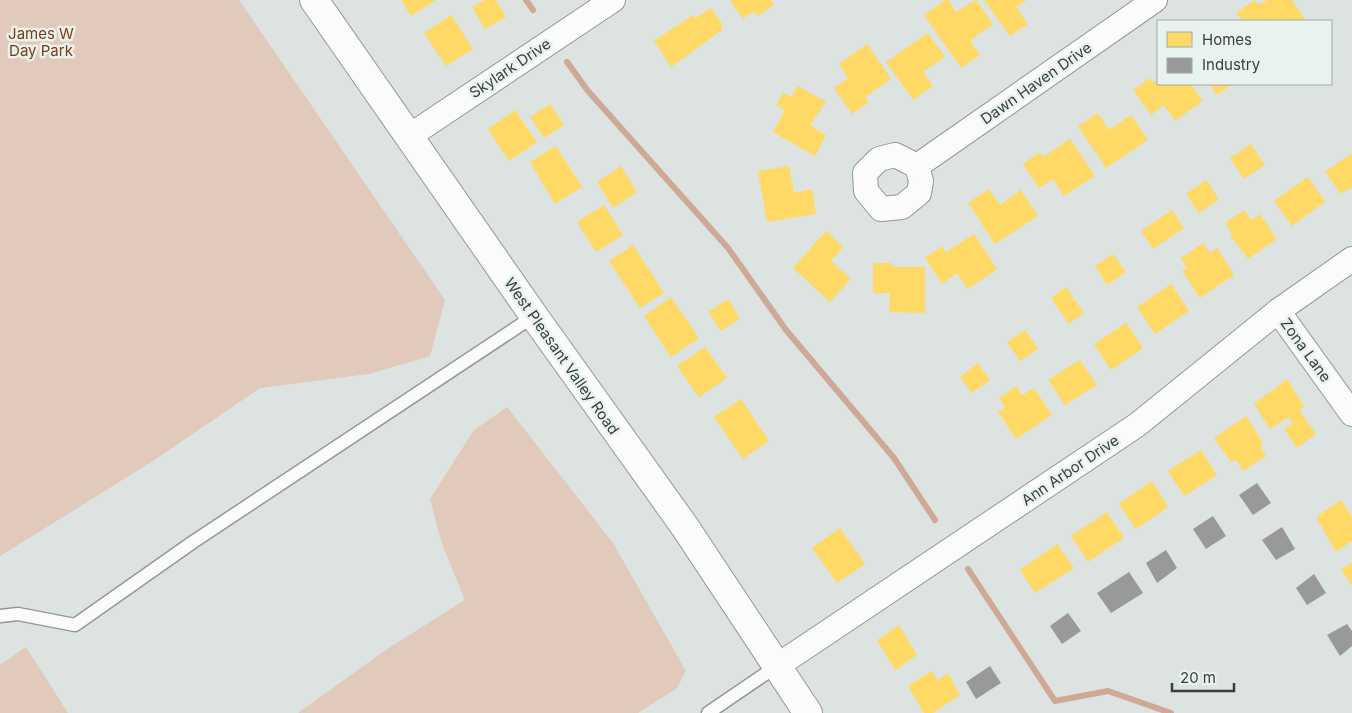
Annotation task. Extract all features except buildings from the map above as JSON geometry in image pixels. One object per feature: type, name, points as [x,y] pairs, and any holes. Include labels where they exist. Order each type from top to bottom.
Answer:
[{"type":"main road","name":"West Pleasant Valley Road","points":[[314,0],[408,137],[685,528],[808,713]]},
{"type":"street","name":"Skylark Drive","points":[[408,137],[613,0]]},
{"type":"street","name":"Dawn Haven Drive","points":[[917,166],[1155,0]]},
{"type":"street","name":"Ann Arbor Drive","points":[[777,666],[1137,425],[1278,311],[1352,259]]},
{"type":"street","name":"Zona Lane","points":[[1278,311],[1352,414]]},
{"type":"lane","points":[[0,616],[18,614],[75,625],[194,542],[534,316]]},
{"type":"lane","points":[[708,713],[777,666]]},
{"type":"green space","name":"James W Day Park","points":[[0,0],[239,0],[445,300],[430,356],[369,374],[260,388],[153,461],[0,556]]},
{"type":"green space","points":[[507,407],[613,543],[686,671],[677,688],[638,713],[298,713],[384,651],[465,600],[442,544],[430,499],[474,430]]},
{"type":"green space","points":[[26,647],[68,713],[0,713],[0,665]]},
{"type":"waterway","points":[[526,0],[533,10]]},
{"type":"waterway","points":[[567,62],[588,91],[728,248],[786,330],[894,458],[935,520]]},
{"type":"waterway","points":[[968,569],[1055,701],[1108,691],[1171,713]]}]
